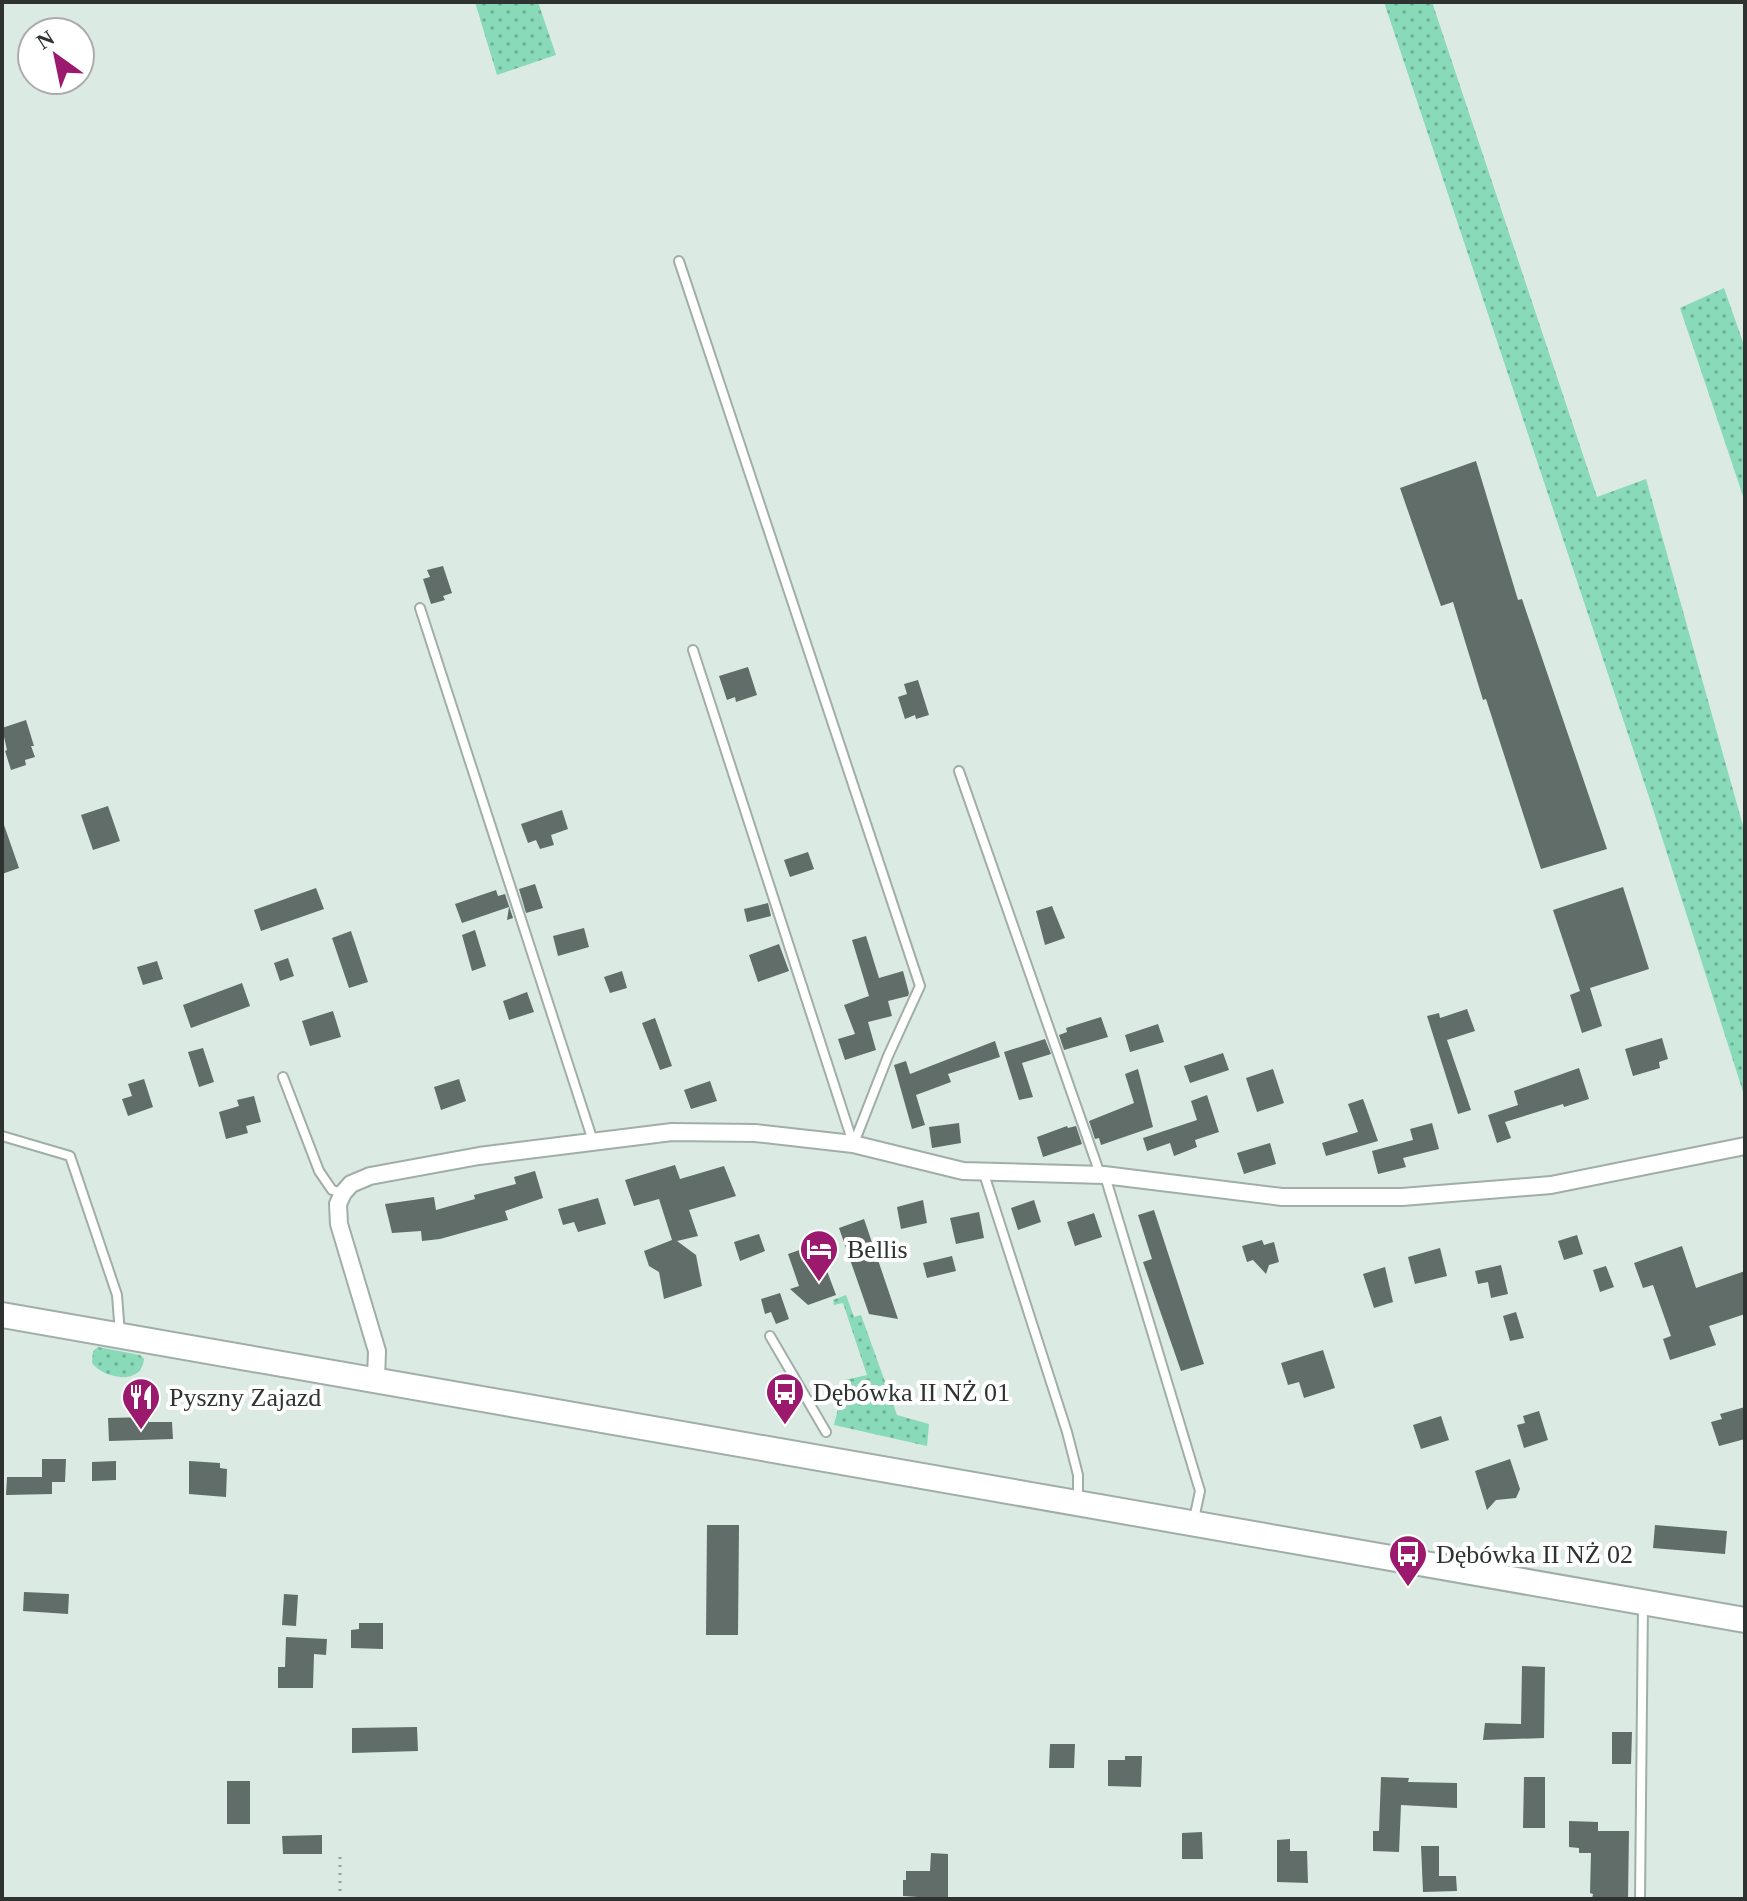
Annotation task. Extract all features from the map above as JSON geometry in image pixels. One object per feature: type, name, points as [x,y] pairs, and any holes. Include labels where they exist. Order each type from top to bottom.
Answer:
[{"type":"street","points":[[376,1379],[377,1351],[339,1224],[338,1204],[351,1184],[406,1168],[672,1132],[755,1133],[853,1144],[963,1171],[1102,1175],[1282,1197],[1402,1197],[1551,1185],[1745,1146]]},
{"type":"street","points":[[2,1315],[1745,1620]]},
{"type":"lane","points":[[679,261],[920,986],[853,1144]]},
{"type":"lane","points":[[420,608],[593,1141]]},
{"type":"lane","points":[[693,650],[853,1144]]},
{"type":"lane","points":[[959,771],[1102,1175],[1200,1491],[1193,1523]]},
{"type":"lane","points":[[283,1077],[319,1171],[332,1190],[343,1193]]},
{"type":"lane","points":[[2,1136],[70,1156],[117,1295],[120,1335]]},
{"type":"lane","points":[[983,1171],[1067,1432],[1078,1475],[1078,1503]]},
{"type":"lane","points":[[770,1336],[826,1432]]},
{"type":"lane","points":[[1640,1899],[1643,1602]]},
{"type":"path","points":[[340,1851],[340,1899]]},
{"type":"green space","points":[[475,2],[538,2],[556,55],[497,75]]},
{"type":"green space","points":[[1384,2],[1432,2],[1597,497],[1646,479],[1745,833],[1745,1098],[1651,803]]},
{"type":"green space","points":[[1724,288],[1745,348],[1745,502],[1680,308]]},
{"type":"green space","points":[[846,1295],[854,1317],[861,1315],[897,1415],[929,1424],[927,1446],[834,1425],[845,1380],[867,1375],[843,1303],[834,1305],[833,1300]]},
{"type":"green space","points":[[98,1347],[140,1355],[144,1359],[142,1368],[130,1376],[105,1373],[92,1363],[93,1351]]},
{"type":"building","points":[[1476,461],[1518,600],[1522,599],[1607,849],[1541,869],[1453,602],[1441,606],[1400,488]]},
{"type":"building","points":[[443,566],[452,593],[443,596],[445,600],[431,604],[423,579],[430,577],[427,570]]},
{"type":"building","points":[[748,667],[757,695],[736,702],[735,697],[727,700],[719,676]]},
{"type":"building","points":[[918,680],[929,715],[905,719],[898,697],[907,694],[904,684]]},
{"type":"building","points":[[26,720],[35,757],[25,760],[26,765],[11,770],[2,728]]},
{"type":"building","points":[[108,806],[120,841],[93,850],[81,815]]},
{"type":"building","points":[[562,810],[568,829],[551,835],[554,845],[540,849],[536,840],[528,843],[521,824]]},
{"type":"building","points":[[2,825],[19,868],[2,874]]},
{"type":"building","points":[[808,852],[814,869],[790,877],[784,860]]},
{"type":"building","points":[[535,884],[543,908],[526,913],[519,889]]},
{"type":"building","points":[[1623,887],[1649,969],[1590,988],[1602,1026],[1582,1033],[1570,995],[1580,991],[1553,910]]},
{"type":"building","points":[[316,888],[324,909],[261,931],[254,910]]},
{"type":"building","points":[[496,890],[498,896],[505,894],[513,918],[507,920],[509,907],[462,923],[455,904]]},
{"type":"building","points":[[768,903],[771,916],[747,922],[744,909]]},
{"type":"building","points":[[1052,906],[1065,938],[1045,945],[1036,911]]},
{"type":"building","points":[[584,928],[589,947],[558,956],[553,936]]},
{"type":"building","points":[[475,930],[486,966],[472,971],[462,935]]},
{"type":"building","points":[[351,931],[368,982],[349,988],[332,938]]},
{"type":"building","points":[[866,936],[879,978],[903,971],[909,993],[908,996],[888,1001],[892,1016],[868,1022],[876,1050],[845,1060],[838,1039],[855,1034],[844,1005],[869,996],[852,940]]},
{"type":"building","points":[[779,944],[789,971],[758,982],[749,955]]},
{"type":"building","points":[[288,958],[294,976],[280,981],[274,963]]},
{"type":"building","points":[[157,961],[163,979],[143,985],[137,967]]},
{"type":"building","points":[[622,971],[627,988],[610,993],[604,977]]},
{"type":"building","points":[[242,983],[250,1006],[191,1028],[183,1005]]},
{"type":"building","points":[[527,992],[534,1012],[509,1020],[503,1001]]},
{"type":"building","points":[[1467,1009],[1475,1031],[1447,1040],[1471,1110],[1458,1114],[1427,1016],[1439,1013],[1440,1018]]},
{"type":"building","points":[[333,1011],[341,1037],[310,1046],[302,1021]]},
{"type":"building","points":[[1101,1017],[1108,1037],[1064,1050],[1059,1035],[1067,1032],[1066,1028]]},
{"type":"building","points":[[655,1018],[672,1066],[660,1070],[642,1023]]},
{"type":"building","points":[[1158,1024],[1164,1042],[1130,1052],[1125,1035]]},
{"type":"building","points":[[1662,1038],[1668,1059],[1659,1062],[1660,1068],[1633,1076],[1625,1049]]},
{"type":"building","points":[[1045,1039],[1051,1054],[1022,1063],[1033,1097],[1019,1100],[1004,1052]]},
{"type":"building","points":[[995,1041],[1000,1057],[948,1074],[951,1082],[916,1095],[925,1125],[912,1129],[894,1065],[906,1061],[910,1074]]},
{"type":"building","points":[[203,1048],[214,1082],[199,1087],[188,1052]]},
{"type":"building","points":[[1223,1053],[1229,1070],[1190,1083],[1184,1066]]},
{"type":"building","points":[[1579,1068],[1589,1099],[1505,1122],[1511,1138],[1497,1143],[1488,1115],[1518,1105],[1514,1091]]},
{"type":"building","points":[[1138,1069],[1153,1127],[1101,1145],[1099,1138],[1095,1139],[1089,1121],[1134,1103],[1125,1074]]},
{"type":"building","points":[[1273,1069],[1284,1103],[1257,1112],[1246,1078]]},
{"type":"building","points":[[144,1079],[153,1107],[128,1116],[122,1099],[132,1096],[128,1084]]},
{"type":"building","points":[[459,1079],[466,1101],[441,1110],[434,1087]]},
{"type":"building","points":[[710,1081],[717,1101],[691,1109],[684,1090]]},
{"type":"building","points":[[1207,1095],[1219,1132],[1195,1140],[1197,1147],[1174,1156],[1170,1143],[1147,1151],[1143,1138],[1197,1120],[1191,1101]]},
{"type":"building","points":[[254,1096],[261,1122],[246,1126],[248,1133],[226,1139],[219,1112],[239,1106],[237,1100]]},
{"type":"building","points":[[1363,1099],[1378,1141],[1326,1156],[1322,1143],[1358,1132],[1348,1104]]},
{"type":"building","points":[[959,1123],[961,1143],[932,1148],[929,1127]]},
{"type":"building","points":[[1432,1123],[1439,1149],[1403,1158],[1406,1167],[1378,1174],[1372,1151],[1413,1140],[1410,1129]]},
{"type":"building","points":[[1067,1126],[1076,1126],[1082,1144],[1043,1157],[1037,1137]]},
{"type":"building","points":[[1270,1143],[1276,1164],[1244,1174],[1237,1153]]},
{"type":"building","points":[[675,1165],[680,1179],[724,1166],[736,1196],[689,1210],[698,1236],[677,1241],[696,1255],[702,1286],[664,1299],[659,1272],[649,1266],[644,1251],[672,1240],[659,1199],[634,1206],[625,1180]]},
{"type":"building","points":[[535,1171],[543,1198],[505,1211],[508,1220],[440,1239],[422,1241],[421,1231],[392,1233],[385,1204],[434,1197],[436,1210],[475,1199],[474,1195],[516,1184],[514,1177]]},
{"type":"building","points":[[598,1198],[606,1224],[578,1232],[574,1222],[563,1225],[558,1209]]},
{"type":"building","points":[[923,1200],[927,1223],[901,1229],[897,1207]]},
{"type":"building","points":[[1034,1200],[1041,1222],[1018,1230],[1011,1208]]},
{"type":"building","points":[[1154,1210],[1204,1364],[1181,1371],[1143,1262],[1152,1259],[1138,1215]]},
{"type":"building","points":[[979,1212],[984,1238],[956,1244],[950,1218]]},
{"type":"building","points":[[1094,1213],[1102,1237],[1075,1246],[1067,1222]]},
{"type":"building","points":[[864,1219],[898,1319],[869,1314],[839,1228]]},
{"type":"building","points":[[759,1234],[765,1251],[740,1261],[734,1242]]},
{"type":"building","points":[[1577,1235],[1583,1254],[1564,1260],[1558,1241]]},
{"type":"building","points":[[1262,1240],[1264,1245],[1274,1242],[1279,1262],[1269,1265],[1266,1274],[1253,1260],[1247,1262],[1242,1246]]},
{"type":"building","name":"Bellis","points":[[817,1244],[836,1295],[808,1305],[790,1289],[799,1286],[788,1254]]},
{"type":"building","points":[[1682,1246],[1696,1288],[1745,1271],[1745,1314],[1709,1326],[1716,1345],[1670,1360],[1663,1339],[1671,1336],[1653,1285],[1643,1288],[1634,1263]]},
{"type":"building","points":[[1440,1248],[1447,1276],[1415,1284],[1408,1257]]},
{"type":"building","points":[[952,1256],[956,1271],[927,1278],[923,1263]]},
{"type":"building","points":[[1501,1265],[1508,1294],[1491,1298],[1488,1282],[1478,1284],[1475,1271]]},
{"type":"building","points":[[1606,1266],[1614,1287],[1600,1292],[1593,1270]]},
{"type":"building","points":[[1385,1267],[1393,1302],[1374,1308],[1363,1274]]},
{"type":"building","points":[[780,1293],[789,1319],[776,1324],[771,1312],[765,1314],[761,1299]]},
{"type":"building","points":[[1516,1312],[1524,1338],[1510,1341],[1503,1316]]},
{"type":"building","points":[[1323,1350],[1335,1388],[1304,1398],[1299,1382],[1288,1385],[1281,1363]]},
{"type":"building","points":[[1745,1407],[1745,1439],[1719,1446],[1711,1422],[1722,1419],[1720,1414]]},
{"type":"building","points":[[1539,1411],[1548,1440],[1524,1448],[1517,1425],[1525,1423],[1523,1416]]},
{"type":"building","points":[[1441,1416],[1449,1440],[1421,1449],[1413,1425]]},
{"type":"building","name":"Pyszny Zajazd","points":[[149,1417],[149,1422],[172,1422],[173,1439],[109,1441],[108,1418]]},
{"type":"building","points":[[42,1459],[66,1459],[65,1482],[52,1482],[52,1494],[6,1495],[7,1477],[42,1477]]},
{"type":"building","points":[[1510,1459],[1520,1489],[1516,1498],[1496,1500],[1487,1510],[1475,1471]]},
{"type":"building","points":[[116,1461],[116,1480],[92,1481],[92,1462]]},
{"type":"building","points":[[189,1461],[220,1463],[220,1468],[227,1469],[226,1497],[189,1494]]},
{"type":"building","points":[[707,1525],[739,1525],[738,1635],[706,1635]]},
{"type":"building","points":[[1655,1525],[1727,1531],[1725,1554],[1653,1548]]},
{"type":"building","points":[[24,1592],[69,1594],[68,1614],[23,1611]]},
{"type":"building","points":[[284,1594],[298,1595],[296,1626],[282,1625]]},
{"type":"building","points":[[359,1623],[383,1623],[383,1649],[351,1648],[351,1630],[359,1629]]},
{"type":"building","points":[[286,1637],[327,1639],[326,1655],[314,1654],[313,1688],[278,1688],[278,1667],[285,1667]]},
{"type":"building","points":[[1522,1666],[1545,1667],[1544,1738],[1483,1740],[1485,1723],[1521,1724]]},
{"type":"building","points":[[417,1727],[418,1751],[352,1753],[352,1728]]},
{"type":"building","points":[[1612,1732],[1632,1732],[1631,1764],[1612,1764]]},
{"type":"building","points":[[1050,1744],[1075,1744],[1074,1768],[1049,1768]]},
{"type":"building","points":[[1125,1756],[1142,1756],[1141,1787],[1108,1786],[1108,1760],[1125,1760]]},
{"type":"building","points":[[1381,1777],[1409,1778],[1408,1782],[1457,1783],[1457,1808],[1401,1805],[1399,1852],[1373,1851],[1373,1831],[1379,1831]]},
{"type":"building","points":[[1524,1777],[1545,1777],[1545,1828],[1523,1828]]},
{"type":"building","points":[[227,1781],[250,1781],[250,1824],[227,1824]]},
{"type":"building","points":[[1569,1821],[1598,1822],[1598,1831],[1629,1831],[1628,1899],[1592,1899],[1591,1853],[1579,1853],[1579,1848],[1569,1847]]},
{"type":"building","points":[[1202,1832],[1203,1859],[1182,1859],[1182,1833]]},
{"type":"building","points":[[322,1835],[322,1854],[283,1854],[282,1836]]},
{"type":"building","points":[[1290,1839],[1290,1851],[1307,1851],[1308,1883],[1277,1882],[1277,1840]]},
{"type":"building","points":[[1421,1846],[1439,1846],[1439,1876],[1456,1876],[1457,1891],[1423,1892]]},
{"type":"building","points":[[931,1853],[948,1854],[948,1899],[903,1896],[906,1871],[930,1871]]},
{"type":"place","name":"Bellis","points":[[819,1283]]},
{"type":"place","name":"Dębówka II NŻ 01","points":[[785,1426]]},
{"type":"place","name":"Pyszny Zajazd","points":[[141,1431]]},
{"type":"place","name":"Dębówka II NŻ 02","points":[[1408,1588]]}]
